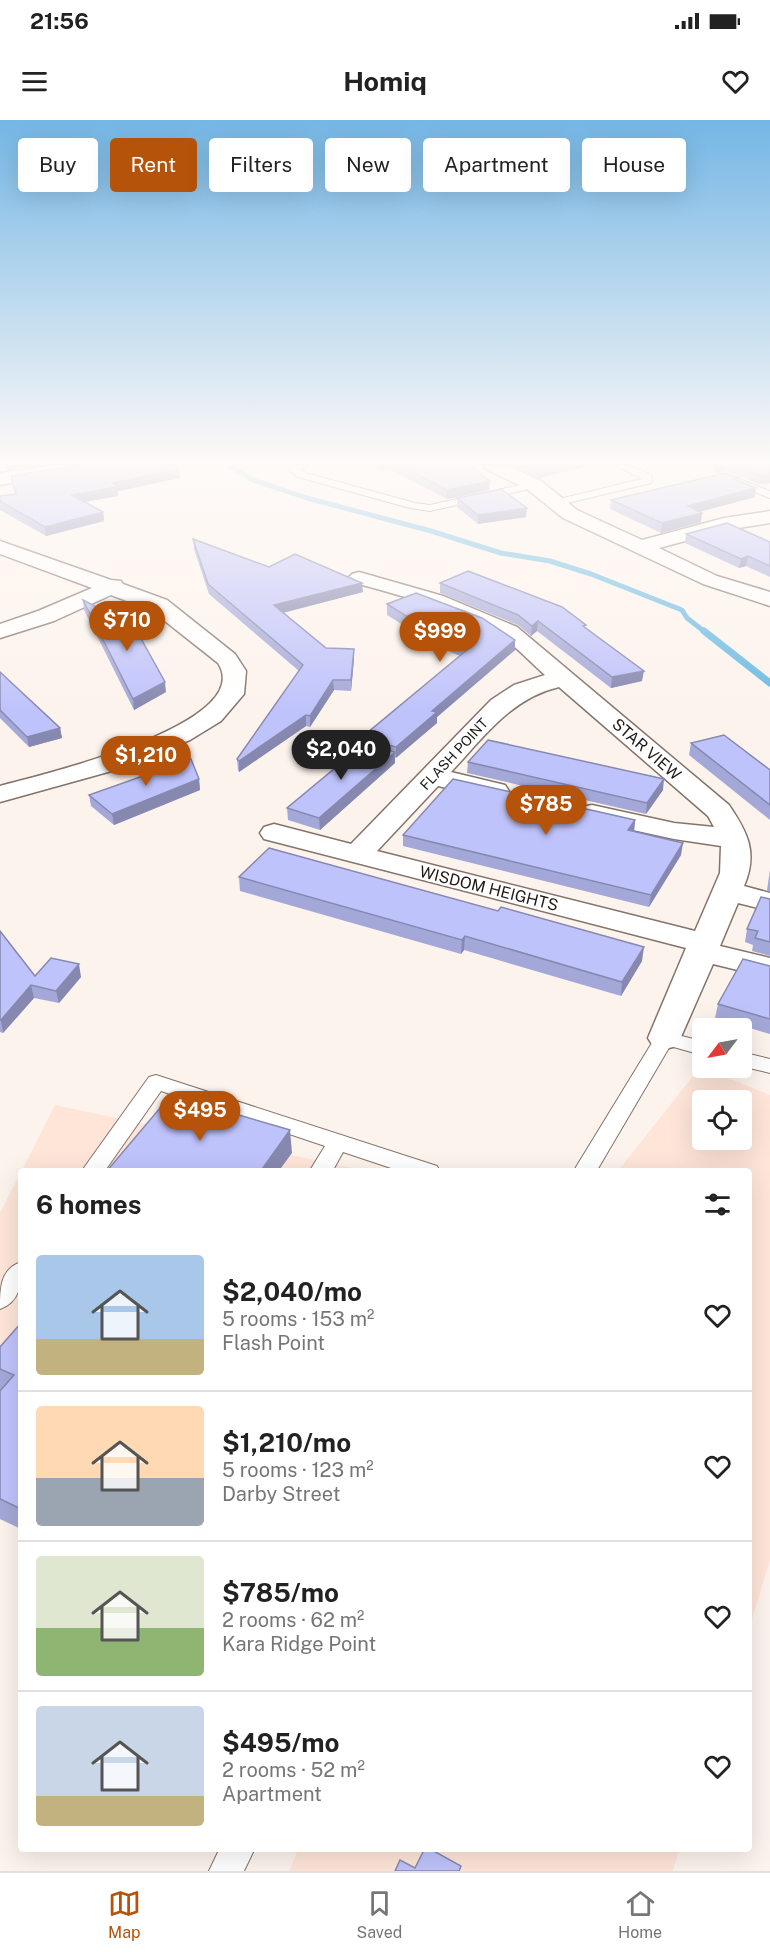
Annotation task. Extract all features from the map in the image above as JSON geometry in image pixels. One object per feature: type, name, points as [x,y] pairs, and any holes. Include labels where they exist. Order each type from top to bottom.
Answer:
[{"type":"street","points":[[0,547],[113,586],[159,605],[226,659],[234,671],[235,686],[226,703],[210,719],[189,731],[131,756],[0,794]]},
{"type":"street","points":[[640,547],[710,580],[770,599]]},
{"type":"street","name":"STAR VIEW","points":[[358,578],[437,600],[493,623],[525,644],[719,811],[735,839],[738,854],[735,873],[665,1038]]},
{"type":"street","points":[[0,631],[46,616],[113,586]]},
{"type":"street","name":"FLASH POINT","points":[[358,854],[515,692],[565,678]]},
{"type":"street","points":[[432,776],[524,797]]},
{"type":"street","points":[[570,808],[674,831],[735,839]]},
{"type":"street","name":"WISDOM HEIGHTS","points":[[274,833],[702,947],[770,968]]},
{"type":"street","points":[[726,891],[770,902]]},
{"type":"lane","points":[[586,1168],[665,1038],[692,1045]]},
{"type":"lane","points":[[752,1062],[770,1066]]},
{"type":"lane","points":[[95,1168],[156,1082],[417,1168]]},
{"type":"lane","points":[[322,1168],[338,1142]]},
{"type":"lane","points":[[0,1299],[18,1275]]},
{"type":"lane","points":[[226,1871],[236,1852]]},
{"type":"shaded area","points":[[692,1077],[728,1078],[770,1095],[770,1560],[752,1619],[752,1168],[620,1168]]},
{"type":"shaded area","points":[[55,1105],[353,1168],[23,1168]]},
{"type":"shaded area","points":[[18,1178],[18,1528],[0,1519],[0,1213]]},
{"type":"shaded area","points":[[297,1852],[678,1852],[673,1871],[289,1871]]},
{"type":"building","points":[[196,547],[214,547],[269,567],[295,554],[362,583],[274,605],[326,648],[354,649],[351,680],[333,680],[310,716],[306,715],[239,761],[237,759],[303,665],[208,584]]},
{"type":"building","points":[[714,547],[770,547],[770,566],[748,556],[741,559]]},
{"type":"building","points":[[468,571],[562,607],[586,625],[583,626],[644,671],[612,677],[538,621],[532,626],[518,615],[440,583]]},
{"type":"building","points":[[416,593],[482,618],[515,640],[432,711],[437,712],[396,747],[361,738],[468,649],[438,636],[387,604]]},
{"type":"building","points":[[83,600],[134,626],[165,682],[133,699]]},
{"type":"building","points":[[0,672],[60,728],[27,737],[0,710]]},
{"type":"building","points":[[724,735],[770,770],[770,805],[691,743]]},
{"type":"building","points":[[488,740],[664,779],[647,803],[468,762]]},
{"type":"building","points":[[364,744],[395,752],[319,818],[287,808]]},
{"type":"building","points":[[191,759],[199,779],[112,814],[89,795]]},
{"type":"building","points":[[453,779],[635,820],[628,830],[683,843],[651,895],[403,835]]},
{"type":"building","points":[[269,848],[498,911],[501,907],[644,947],[622,982],[465,936],[462,940],[239,877]]},
{"type":"building","points":[[761,897],[770,899],[770,942],[755,938],[758,931],[747,929]]},
{"type":"building","points":[[0,931],[35,976],[51,958],[79,964],[56,991],[31,985],[1,1020],[0,1020]]},
{"type":"building","points":[[743,959],[770,966],[770,1019],[718,1004]]},
{"type":"building","points":[[171,1095],[290,1130],[263,1168],[109,1168]]},
{"type":"building","points":[[18,1326],[18,1508],[0,1499],[0,1391],[14,1375],[0,1369],[0,1347]]},
{"type":"building","points":[[423,1852],[436,1852],[461,1866],[459,1871],[395,1871],[400,1860],[415,1868]]},
{"type":"waterway","points":[[481,547],[501,553],[550,561],[591,574],[682,610],[687,618],[705,632]]},
{"type":"waterway","points":[[704,631],[770,683]]}]
